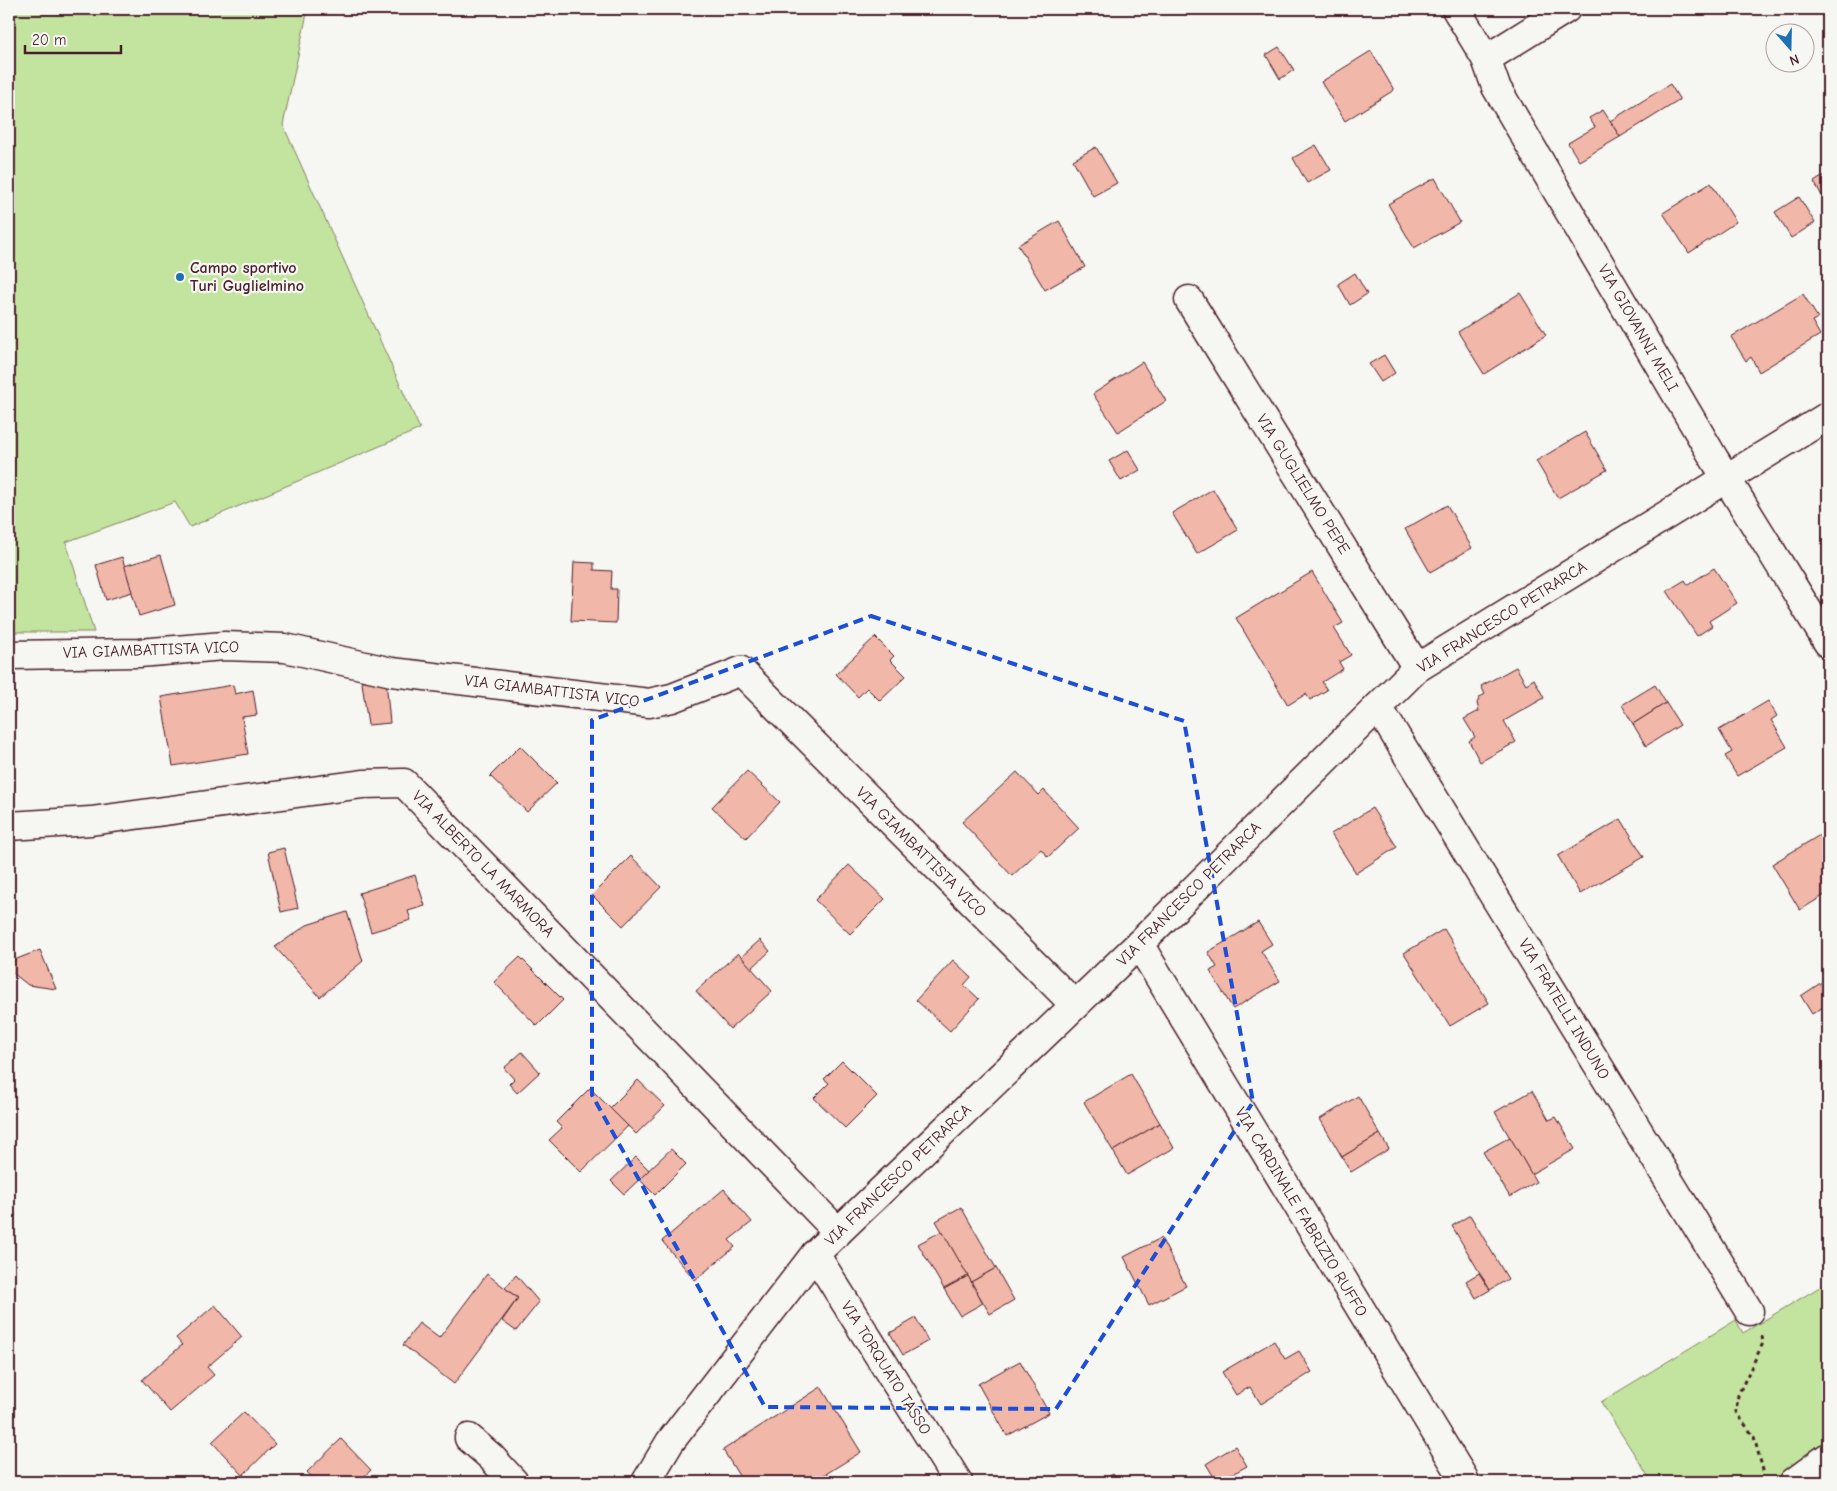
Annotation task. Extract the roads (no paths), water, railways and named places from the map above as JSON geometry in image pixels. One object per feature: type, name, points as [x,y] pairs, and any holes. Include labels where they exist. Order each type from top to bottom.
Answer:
[{"type":"street","name":"VIA GIOVANNI MELI","points":[[1456,9],[1486,59],[1496,87],[1726,478],[1828,643]]},
{"type":"street","points":[[1486,59],[1566,9]]},
{"type":"street","name":"VIA GUGLIELMO PEPE","points":[[1189,300],[1417,668]]},
{"type":"street","name":"VIA FRANCESCO PETRARCA","points":[[646,1482],[670,1442],[815,1254],[1139,944],[1417,668],[1828,416]]},
{"type":"street","name":"VIA GIAMBATTISTA VICO","points":[[9,655],[139,653],[224,646],[285,648],[392,672],[648,703],[672,698],[741,671],[1075,1005]]},
{"type":"street","name":"VIA FRATELLI INDUNO","points":[[1378,707],[1749,1311]]},
{"type":"street","name":"VIA ALBERTO LA MARMORA","points":[[9,826],[91,821],[363,784],[404,783],[838,1232]]},
{"type":"street","name":"VIA CARDINALE FABRIZIO RUFFO","points":[[1139,944],[1464,1479]]},
{"type":"street","name":"VIA TORQUATO TASSO","points":[[815,1254],[958,1482]]},
{"type":"street","points":[[469,1438],[492,1457],[514,1482]]},
{"type":"street","points":[[1794,1482],[1828,1457]]},
{"type":"place","name":"Campo sportivo Turi Guglielmino","points":[[180,277]]}]
